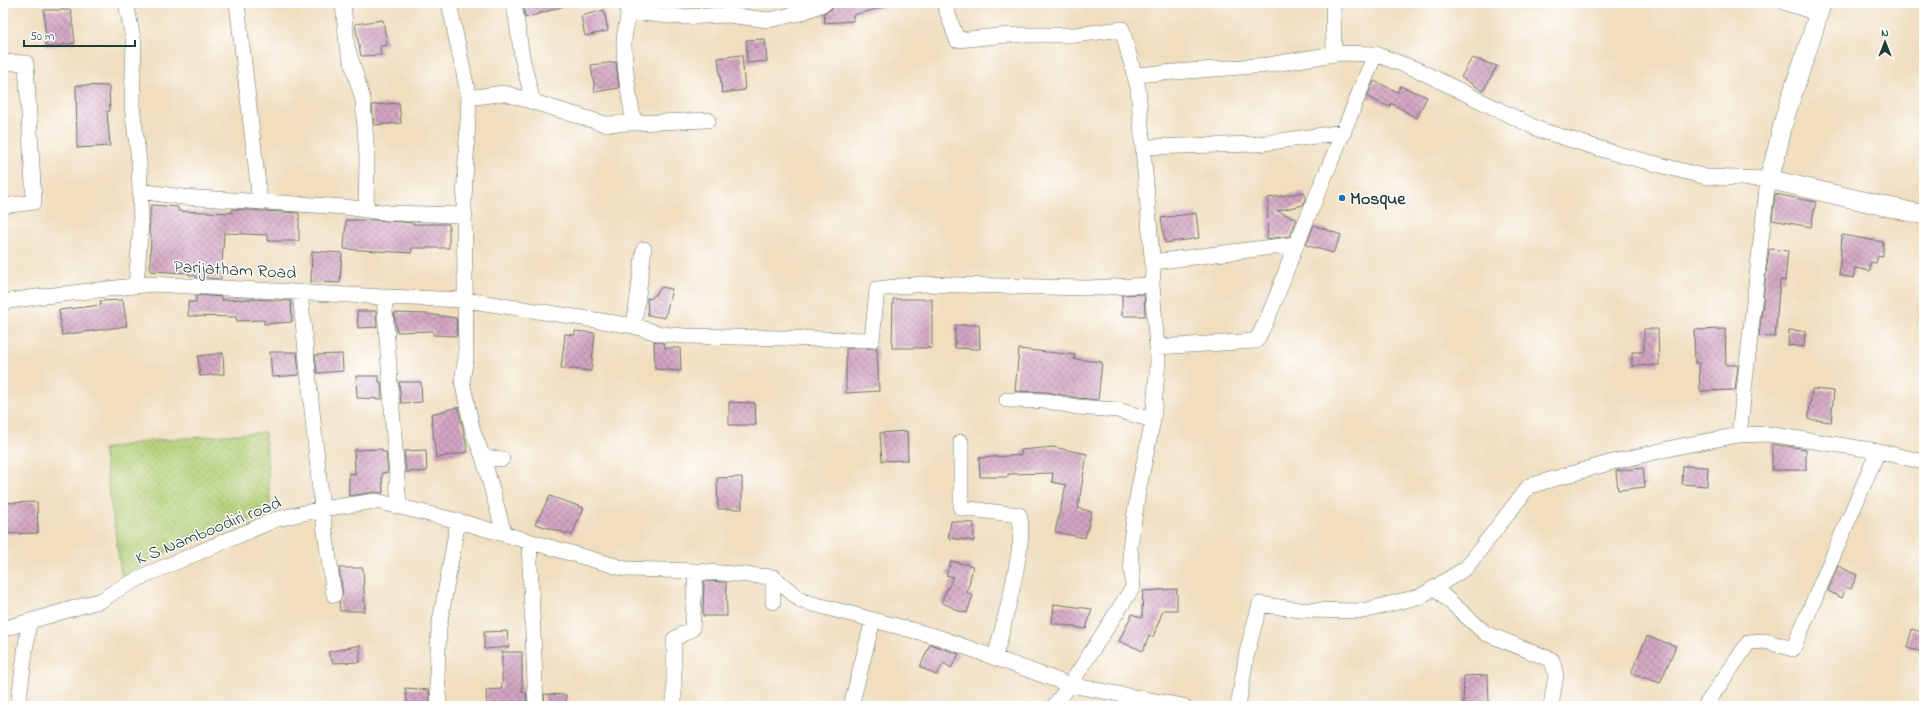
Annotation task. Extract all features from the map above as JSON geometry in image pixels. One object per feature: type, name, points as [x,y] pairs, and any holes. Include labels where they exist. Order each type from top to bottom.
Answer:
[{"type":"main road","points":[[1820,8],[1785,117],[1773,168],[1768,179],[1924,215]]},
{"type":"street","points":[[126,3],[134,44],[132,106],[139,161],[142,223],[136,286]]},
{"type":"street","points":[[237,3],[260,202]]},
{"type":"street","points":[[343,3],[347,46],[364,100],[367,157],[366,210]]},
{"type":"street","points":[[449,3],[469,98],[465,154],[466,358],[462,381],[473,432],[483,457],[504,533]]},
{"type":"street","points":[[514,3],[522,57],[533,102]]},
{"type":"street","points":[[634,123],[628,87],[624,41],[627,7],[682,17],[728,15],[769,20],[800,13],[825,3]]},
{"type":"street","points":[[944,3],[957,40],[1009,35],[1075,35],[1122,29],[1138,88],[1144,147],[1158,361],[1153,420],[1138,492],[1130,547],[1132,587],[1070,685],[1054,706]]},
{"type":"street","points":[[1333,3],[1334,54]]},
{"type":"street","points":[[1786,3],[1820,8]]},
{"type":"street","points":[[1135,75],[1268,65],[1334,54],[1376,54],[1418,70],[1540,130],[1614,153],[1706,176],[1768,179],[1739,434]]},
{"type":"street","points":[[1157,347],[1256,341],[1268,321],[1296,244],[1376,54]]},
{"type":"street","points":[[3,62],[26,63],[34,202],[3,206]]},
{"type":"street","points":[[469,98],[504,94],[605,124],[708,120]]},
{"type":"street","points":[[1144,147],[1258,144],[1344,132]]},
{"type":"street","points":[[140,191],[182,197],[345,207],[389,214],[465,215]]},
{"type":"street","points":[[1152,262],[1296,244]]},
{"type":"street","points":[[634,326],[644,250]]},
{"type":"street","name":"Parijatham Road","points":[[3,302],[36,296],[152,284],[466,300],[634,326],[661,334],[685,336],[872,340],[877,289],[920,284],[1087,288],[1152,285]]},
{"type":"street","points":[[300,292],[322,509],[334,595]]},
{"type":"street","points":[[384,297],[399,506]]},
{"type":"street","points":[[1007,400],[1046,402],[1077,407],[1117,410],[1153,420]]},
{"type":"street","points":[[1238,706],[1247,652],[1260,604],[1300,610],[1363,611],[1421,596],[1466,568],[1529,486],[1609,463],[1739,434],[1768,434],[1878,451],[1924,462]]},
{"type":"street","points":[[961,442],[961,508],[1019,515],[1021,521],[1020,543],[1003,626],[994,657]]},
{"type":"street","points":[[1705,706],[1749,642],[1764,641],[1793,649],[1878,451]]},
{"type":"street","points":[[483,457],[502,459]]},
{"type":"street","name":"K S Namboodiri road","points":[[3,629],[102,600],[115,591],[148,574],[278,519],[322,509],[376,501],[458,520],[626,569],[696,571],[773,577]]},
{"type":"street","points":[[439,706],[437,675],[439,627],[458,520]]},
{"type":"street","points":[[529,541],[536,706]]},
{"type":"street","points":[[674,706],[674,639],[692,629],[696,571]]},
{"type":"street","points":[[773,577],[802,601],[938,637],[1070,685],[1181,706]]},
{"type":"street","points":[[773,577],[773,602]]},
{"type":"street","points":[[1435,588],[1485,633],[1552,660],[1556,675],[1551,706]]},
{"type":"street","points":[[851,706],[873,620]]},
{"type":"street","points":[[18,706],[29,622]]},
{"type":"green space","points":[[265,432],[271,512],[158,555],[122,579],[103,449],[147,441]]},
{"type":"building","points":[[523,3],[564,3],[564,6],[525,18]]},
{"type":"building","points":[[834,3],[884,3],[885,7],[853,15],[853,21],[825,23],[824,13],[832,9]]},
{"type":"building","points":[[44,10],[71,10],[75,43],[46,47]]},
{"type":"building","points":[[604,10],[608,31],[585,36],[581,16]]},
{"type":"building","points":[[383,20],[387,45],[380,46],[381,55],[361,56],[355,24]]},
{"type":"building","points":[[765,39],[767,61],[747,63],[746,40]]},
{"type":"building","points":[[742,55],[745,90],[722,93],[718,58]]},
{"type":"building","points":[[1472,58],[1497,66],[1483,91],[1461,77]]},
{"type":"building","points":[[616,62],[619,88],[595,92],[591,65]]},
{"type":"building","points":[[1374,81],[1398,92],[1400,86],[1427,97],[1417,118],[1391,103],[1390,107],[1367,97]]},
{"type":"building","points":[[76,85],[109,86],[110,111],[107,111],[110,146],[77,148]]},
{"type":"building","points":[[399,103],[401,123],[374,125],[372,105]]},
{"type":"building","points":[[1304,192],[1306,199],[1303,205],[1277,211],[1297,219],[1290,236],[1267,239],[1268,198]]},
{"type":"building","points":[[1775,194],[1816,202],[1811,227],[1772,220]]},
{"type":"building","points":[[151,205],[178,207],[178,211],[232,213],[232,209],[299,213],[299,241],[268,241],[268,235],[224,233],[221,279],[196,277],[189,275],[189,273],[150,271],[151,234],[149,234]]},
{"type":"building","points":[[1196,213],[1199,238],[1165,243],[1161,218]]},
{"type":"building","points":[[346,220],[375,220],[413,224],[449,224],[449,248],[412,248],[411,253],[344,249]]},
{"type":"building","points":[[1314,225],[1341,235],[1333,253],[1306,245]]},
{"type":"building","points":[[1842,235],[1883,242],[1883,257],[1878,256],[1876,263],[1870,262],[1870,271],[1855,268],[1853,278],[1839,275]]},
{"type":"building","points":[[1769,249],[1788,251],[1785,281],[1780,280],[1775,337],[1759,336]]},
{"type":"building","points":[[312,251],[342,253],[340,283],[311,282]]},
{"type":"building","points":[[662,287],[672,289],[665,318],[648,315],[647,298],[651,299]]},
{"type":"building","points":[[1144,294],[1145,316],[1122,316],[1122,295]]},
{"type":"building","points":[[196,295],[222,297],[222,300],[253,299],[291,301],[292,322],[264,324],[264,320],[237,321],[236,317],[188,316],[188,302],[196,302]]},
{"type":"building","points":[[893,299],[932,299],[932,348],[892,348]]},
{"type":"building","points":[[123,300],[127,326],[62,335],[59,310],[101,305],[100,301]]},
{"type":"building","points":[[357,311],[376,311],[377,327],[358,328]]},
{"type":"building","points":[[394,313],[427,314],[456,318],[457,336],[433,335],[433,331],[397,332]]},
{"type":"building","points":[[955,325],[979,325],[980,349],[955,348]]},
{"type":"building","points":[[1644,329],[1658,329],[1659,365],[1632,366],[1632,352],[1644,352]]},
{"type":"building","points":[[1725,329],[1726,365],[1738,365],[1735,390],[1700,391],[1699,363],[1695,363],[1694,330]]},
{"type":"building","points":[[1789,330],[1805,331],[1804,347],[1788,345]]},
{"type":"building","points":[[575,331],[595,333],[591,371],[561,368],[565,334],[575,335]]},
{"type":"building","points":[[654,341],[664,343],[665,348],[680,348],[681,371],[655,369]]},
{"type":"building","points":[[877,348],[879,391],[846,393],[846,349]]},
{"type":"building","points":[[1019,349],[1075,355],[1074,359],[1102,362],[1098,400],[1047,392],[1015,391]]},
{"type":"building","points":[[270,352],[297,352],[299,375],[272,377]]},
{"type":"building","points":[[223,353],[224,374],[200,376],[198,356]]},
{"type":"building","points":[[342,354],[343,371],[317,373],[315,355]]},
{"type":"building","points":[[356,376],[379,376],[379,382],[381,382],[382,399],[357,398]]},
{"type":"building","points":[[399,382],[421,382],[422,402],[401,403]]},
{"type":"building","points":[[1812,389],[1834,391],[1831,422],[1808,419]]},
{"type":"building","points":[[729,402],[755,403],[756,425],[729,425]]},
{"type":"building","points":[[458,407],[468,452],[436,458],[431,414]]},
{"type":"building","points":[[907,431],[908,460],[882,461],[880,433]]},
{"type":"building","points":[[1772,444],[1806,449],[1806,470],[1772,470]]},
{"type":"building","points":[[1053,447],[1087,454],[1078,508],[1092,512],[1085,538],[1055,532],[1066,485],[1052,482],[1053,473],[1008,474],[1008,477],[980,477],[979,458],[1021,455],[1021,450]]},
{"type":"building","points":[[382,449],[382,452],[386,452],[388,472],[382,473],[383,493],[375,492],[349,496],[349,473],[355,474],[354,450]]},
{"type":"building","points":[[426,450],[427,471],[406,472],[404,451]]},
{"type":"building","points":[[1683,466],[1708,467],[1707,486],[1682,484]]},
{"type":"building","points":[[1643,468],[1645,487],[1618,490],[1616,471]]},
{"type":"building","points":[[742,477],[742,509],[718,509],[717,478]]},
{"type":"building","points":[[550,496],[584,508],[572,535],[535,524]]},
{"type":"building","points":[[37,502],[38,533],[3,534],[3,503]]},
{"type":"building","points":[[951,521],[974,523],[974,541],[948,538]]},
{"type":"building","points":[[951,561],[973,566],[967,593],[973,595],[967,613],[959,611],[941,602],[953,577],[946,575]]},
{"type":"building","points":[[1838,566],[1857,575],[1851,589],[1846,587],[1842,598],[1828,591]]},
{"type":"building","points":[[339,568],[363,568],[365,611],[340,611],[339,602],[343,594]]},
{"type":"building","points":[[704,581],[726,582],[727,616],[703,616]]},
{"type":"building","points":[[1177,589],[1177,610],[1163,610],[1153,637],[1149,636],[1143,651],[1119,641],[1132,614],[1142,618],[1143,591]]},
{"type":"building","points":[[1054,604],[1092,609],[1086,629],[1052,623]]},
{"type":"building","points":[[1912,629],[1924,633],[1924,652],[1907,648]]},
{"type":"building","points":[[507,631],[509,647],[484,649],[484,632]]},
{"type":"building","points":[[1647,636],[1676,646],[1660,683],[1631,673]]},
{"type":"building","points":[[930,644],[959,654],[951,668],[944,663],[936,675],[920,667]]},
{"type":"building","points":[[360,645],[360,662],[333,663],[328,652]]},
{"type":"building","points":[[502,652],[522,652],[522,692],[526,693],[527,704],[487,706],[486,690],[502,689]]},
{"type":"building","points":[[1488,675],[1489,706],[1463,706],[1464,676]]},
{"type":"building","points":[[405,688],[429,690],[430,706],[408,706]]},
{"type":"building","points":[[544,694],[566,695],[566,706],[545,706]]},
{"type":"place","name":"Mosque","points":[[1342,198]]}]
